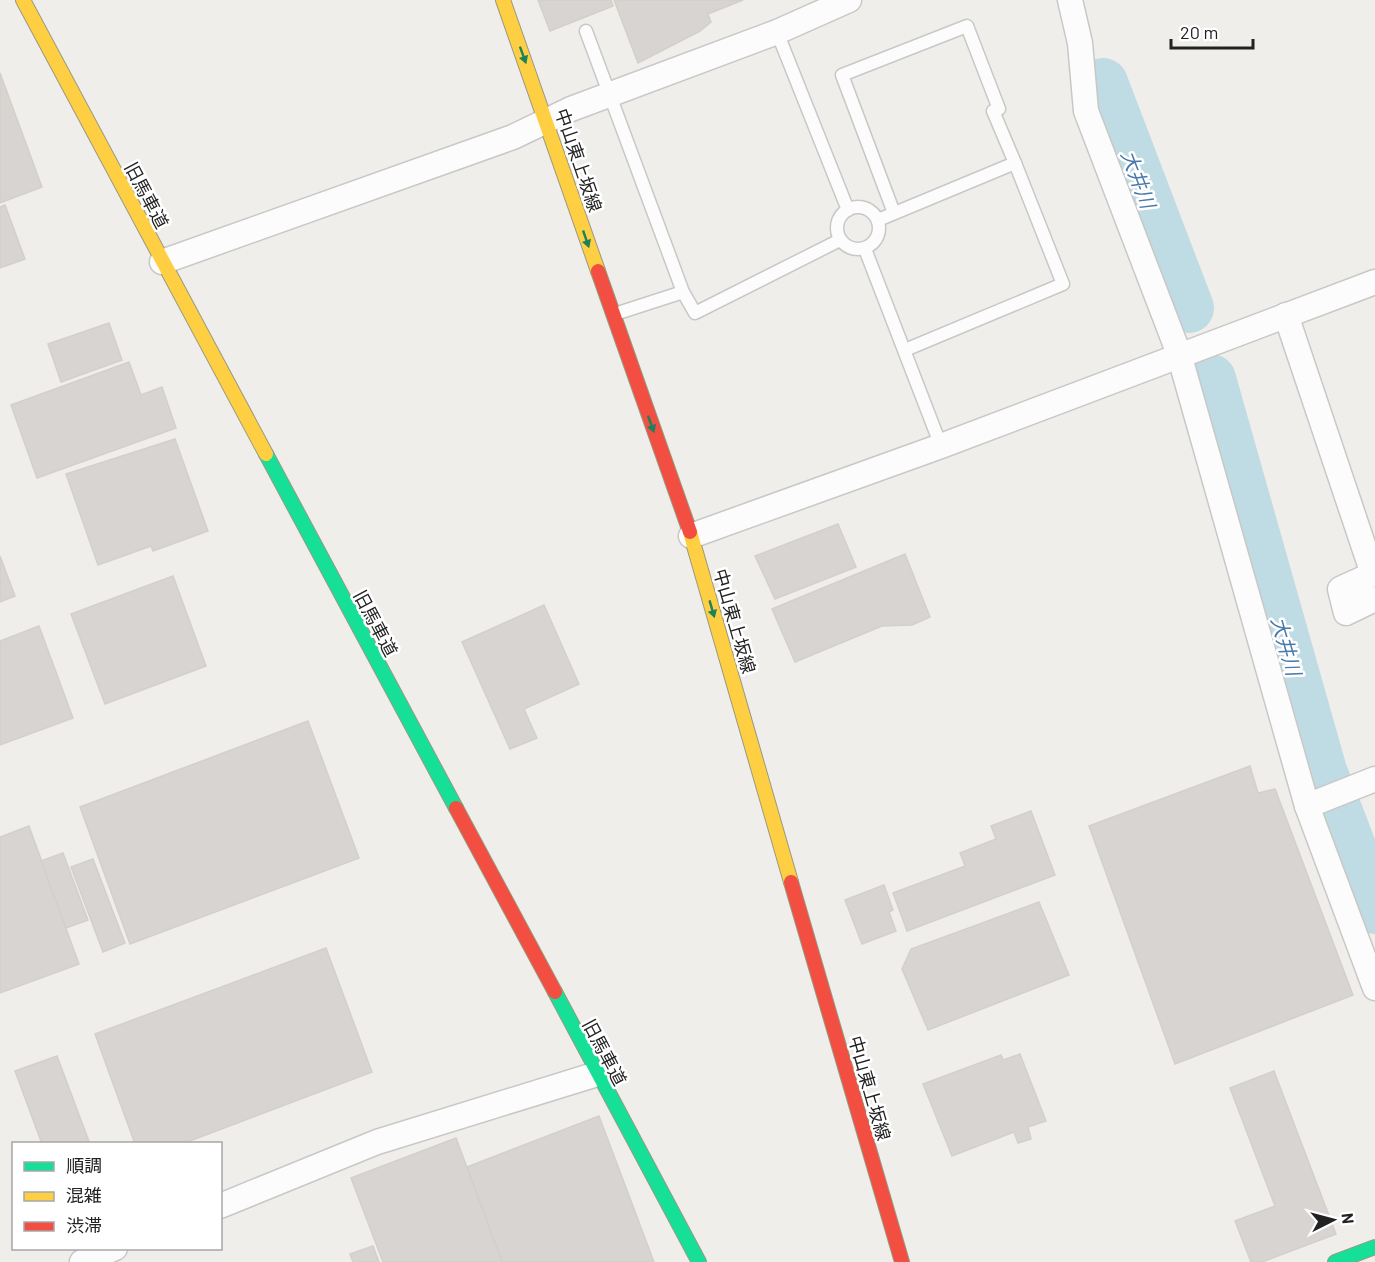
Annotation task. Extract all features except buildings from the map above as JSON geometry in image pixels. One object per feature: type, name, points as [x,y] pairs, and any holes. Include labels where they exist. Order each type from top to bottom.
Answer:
[{"type":"street","name":"旧馬車道","points":[[23,0],[699,1262]]},
{"type":"street","name":"中山東上坂線","points":[[503,0],[691,536],[902,1262]]},
{"type":"street","points":[[162,262],[513,137],[611,93],[777,32],[849,0]]},
{"type":"street","points":[[1070,0],[1080,43],[1086,111],[1179,354],[1307,806],[1375,988]]},
{"type":"street","points":[[691,536],[941,446],[1179,354],[1375,282]]},
{"type":"street","points":[[1286,315],[1373,574],[1340,589],[1346,613],[1375,599]]},
{"type":"street","points":[[1307,806],[1375,779]]},
{"type":"street","points":[[222,1205],[377,1142],[597,1074]]},
{"type":"street","points":[[1335,1262],[1375,1247]]},
{"type":"street","points":[[82,1262],[110,1250]]},
{"type":"lane","points":[[894,213],[842,75],[967,26],[999,109],[993,111],[1063,284],[905,350]]},
{"type":"lane","points":[[586,31],[611,93],[683,292],[695,313],[840,240]]},
{"type":"lane","points":[[777,32],[848,210]]},
{"type":"lane","points":[[878,219],[1015,164]]},
{"type":"lane","points":[[862,207],[868,209],[878,219],[880,233],[872,245],[865,249],[851,249],[840,240],[837,233],[839,220],[848,210],[862,207]]},
{"type":"lane","points":[[865,249],[941,446]]},
{"type":"lane","points":[[612,315],[683,292]]},
{"type":"waterway","name":"大井川","points":[[1103,83],[1189,308]]},
{"type":"waterway","name":"大井川","points":[[1211,379],[1322,771],[1375,909]]},
{"type":"traffic: fast","points":[[266,454],[456,808]]},
{"type":"traffic: fast","points":[[555,992],[699,1262]]},
{"type":"traffic: fast","points":[[1335,1262],[1375,1247]]},
{"type":"traffic: slow","points":[[23,0],[266,454]]},
{"type":"traffic: slow","points":[[503,0],[598,271]]},
{"type":"traffic: slow","points":[[690,532],[791,882]]},
{"type":"traffic: jam","points":[[598,271],[690,532]]},
{"type":"traffic: jam","points":[[456,808],[555,992]]},
{"type":"traffic: jam","points":[[791,882],[902,1262]]}]
